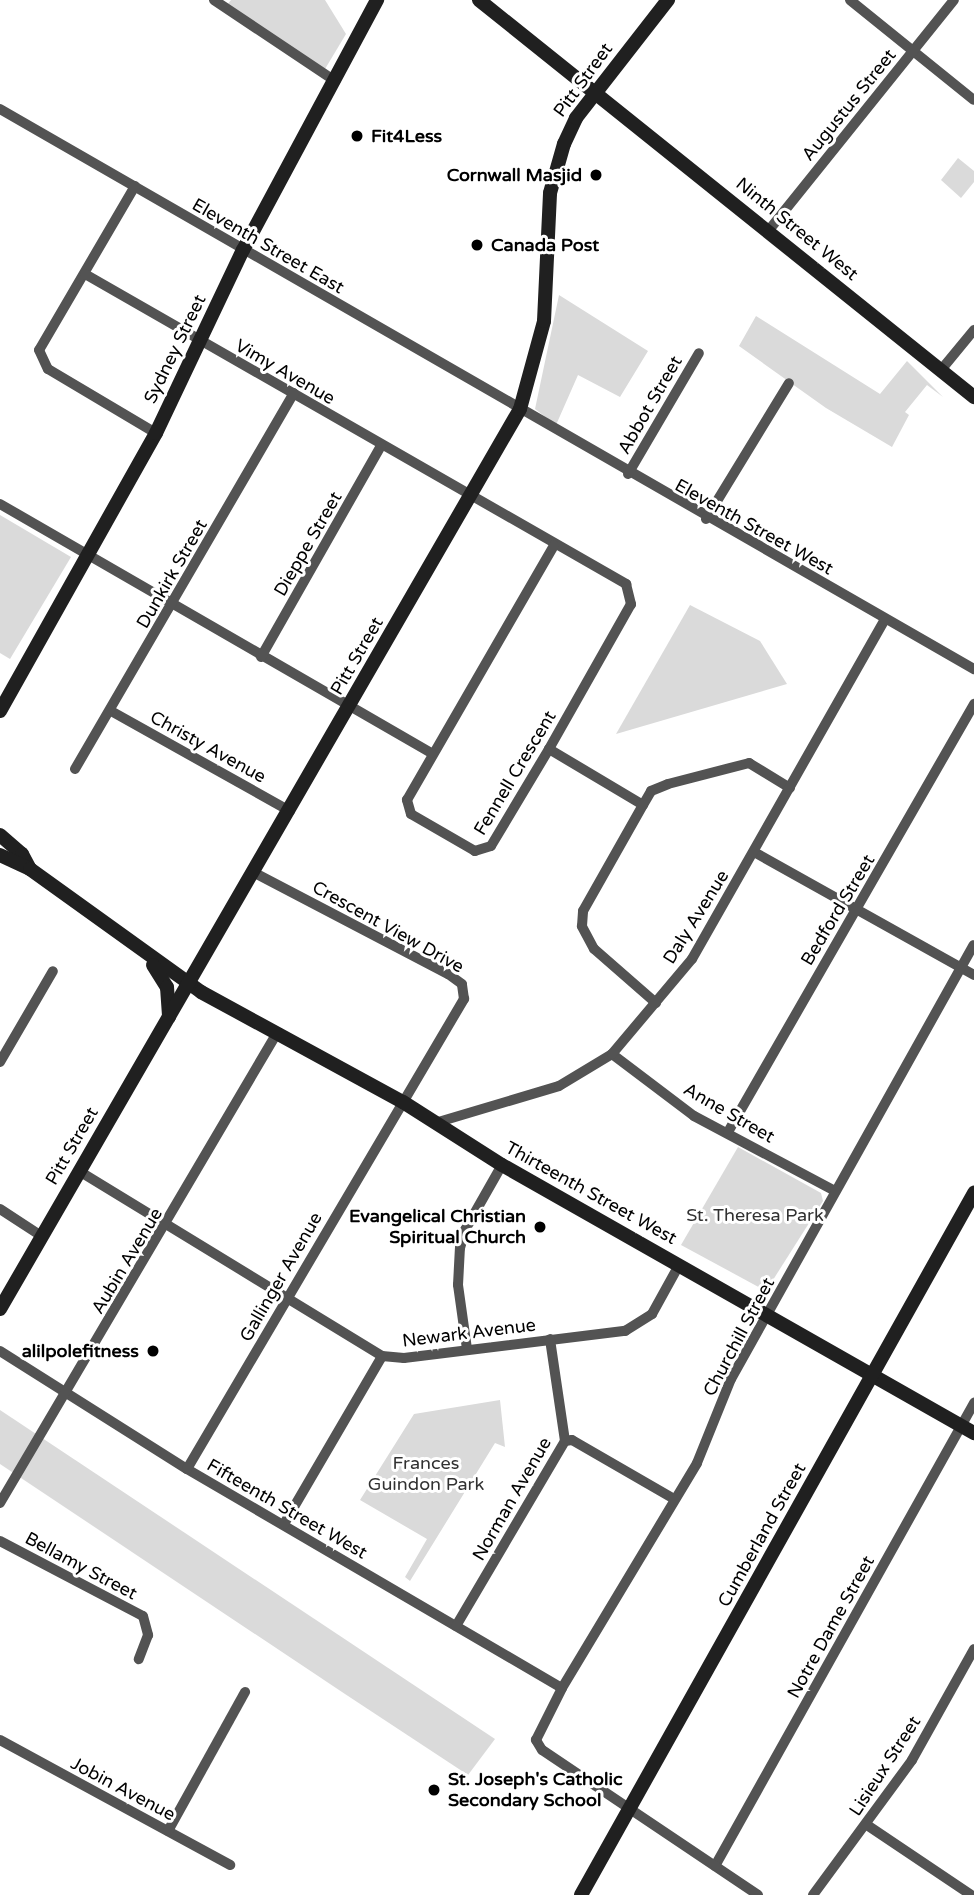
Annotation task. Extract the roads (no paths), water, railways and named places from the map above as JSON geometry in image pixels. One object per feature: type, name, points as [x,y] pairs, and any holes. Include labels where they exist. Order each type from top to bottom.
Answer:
[{"type":"street","points":[[214,0],[334,80]]},
{"type":"street","name":"Sydney Street","points":[[0,711],[156,433],[243,250],[377,0]]},
{"type":"street","name":"Ninth Street West","points":[[478,0],[974,397]]},
{"type":"street","name":"Pitt Street","points":[[0,1309],[255,873],[520,409],[544,321],[550,193],[564,144],[594,93],[668,0]]},
{"type":"street","points":[[850,0],[974,100]]},
{"type":"street","name":"Augustus Street","points":[[768,230],[954,0]]},
{"type":"street","name":"Eleventh Street East","points":[[0,109],[520,409]]},
{"type":"street","points":[[135,186],[39,350],[48,369],[156,433]]},
{"type":"street","name":"Vimy Avenue","points":[[85,274],[472,495]]},
{"type":"street","points":[[941,370],[974,330]]},
{"type":"street","name":"Abbot Street","points":[[628,474],[699,352]]},
{"type":"street","points":[[706,519],[789,383]]},
{"type":"street","name":"Dunkirk Street","points":[[75,769],[294,393]]},
{"type":"street","name":"Eleventh Street West","points":[[520,409],[706,519],[974,669]]},
{"type":"street","name":"Dieppe Street","points":[[261,657],[382,446]]},
{"type":"street","name":"Fennell Crescent","points":[[472,495],[554,545],[626,584],[632,596],[631,604],[549,749],[491,846],[481,851],[408,811],[407,800],[431,754],[554,545]]},
{"type":"street","points":[[0,504],[431,754]]},
{"type":"street","name":"Daly Avenue","points":[[435,1123],[559,1086],[612,1055],[692,959],[885,619]]},
{"type":"street","name":"Bedford Street","points":[[728,1132],[974,705]]},
{"type":"street","name":"Christy Avenue","points":[[111,711],[290,811]]},
{"type":"street","points":[[549,749],[643,805]]},
{"type":"street","points":[[656,1003],[594,948],[582,926],[583,911],[651,791],[748,763],[790,788]]},
{"type":"street","points":[[0,835],[22,854],[30,869]]},
{"type":"street","points":[[754,852],[974,975]]},
{"type":"street","points":[[0,855],[30,869],[135,947],[164,977],[169,1018]]},
{"type":"street","name":"Crescent View Drive","points":[[255,873],[461,984],[464,999],[403,1102]]},
{"type":"street","name":"Churchill Street","points":[[629,1810],[538,1744],[540,1726],[696,1463],[731,1379],[974,945]]},
{"type":"street","name":"Thirteenth Street West","points":[[135,947],[190,984],[403,1102],[502,1166],[968,1429]]},
{"type":"street","points":[[0,1062],[53,971]]},
{"type":"street","name":"Aubin Avenue","points":[[0,1503],[167,1225],[277,1033]]},
{"type":"street","name":"Anne Street","points":[[612,1055],[694,1116],[835,1191]]},
{"type":"street","name":"Gallinger Avenue","points":[[187,1469],[403,1102]]},
{"type":"street","points":[[467,1349],[458,1285],[460,1248],[465,1230],[502,1166]]},
{"type":"street","points":[[79,1171],[286,1300],[382,1356]]},
{"type":"street","name":"Cumberland Street","points":[[581,1895],[974,1193]]},
{"type":"street","points":[[0,1209],[43,1237]]},
{"type":"street","name":"Newark Avenue","points":[[284,1524],[382,1356],[625,1331],[652,1314],[679,1265]]},
{"type":"street","name":"Norman Avenue","points":[[456,1626],[565,1441],[550,1339]]},
{"type":"street","name":"Fifteenth Street West","points":[[0,1351],[187,1469],[562,1688]]},
{"type":"street","name":"Notre Dame Street","points":[[715,1866],[968,1429],[974,1403]]},
{"type":"street","points":[[565,1441],[572,1440],[674,1500]]},
{"type":"street","name":"Bellamy Street","points":[[0,1541],[143,1616],[148,1635],[139,1659]]},
{"type":"street","name":"Lisieux Street","points":[[813,1895],[912,1760],[974,1648]]},
{"type":"street","points":[[167,1831],[245,1692]]},
{"type":"street","name":"Jobin Avenue","points":[[0,1740],[230,1865]]},
{"type":"street","points":[[629,1810],[758,1895]]},
{"type":"street","points":[[866,1825],[971,1895]]},
{"type":"place","name":"Fit4Less","points":[[357,136]]},
{"type":"place","name":"Cornwall Masjid","points":[[596,175]]},
{"type":"place","name":"Canada Post","points":[[477,245]]},
{"type":"place","name":"Evangelical Christian Spiritual Church","points":[[540,1227]]},
{"type":"place","name":"alilpolefitness","points":[[153,1351]]},
{"type":"place","name":"St. Joseph's Catholic Secondary School","points":[[434,1790]]},
{"type":"park label","name":"St. Theresa Park","points":[[755,1215]]},
{"type":"park label","name":"Frances Guindon Park","points":[[426,1474]]}]
